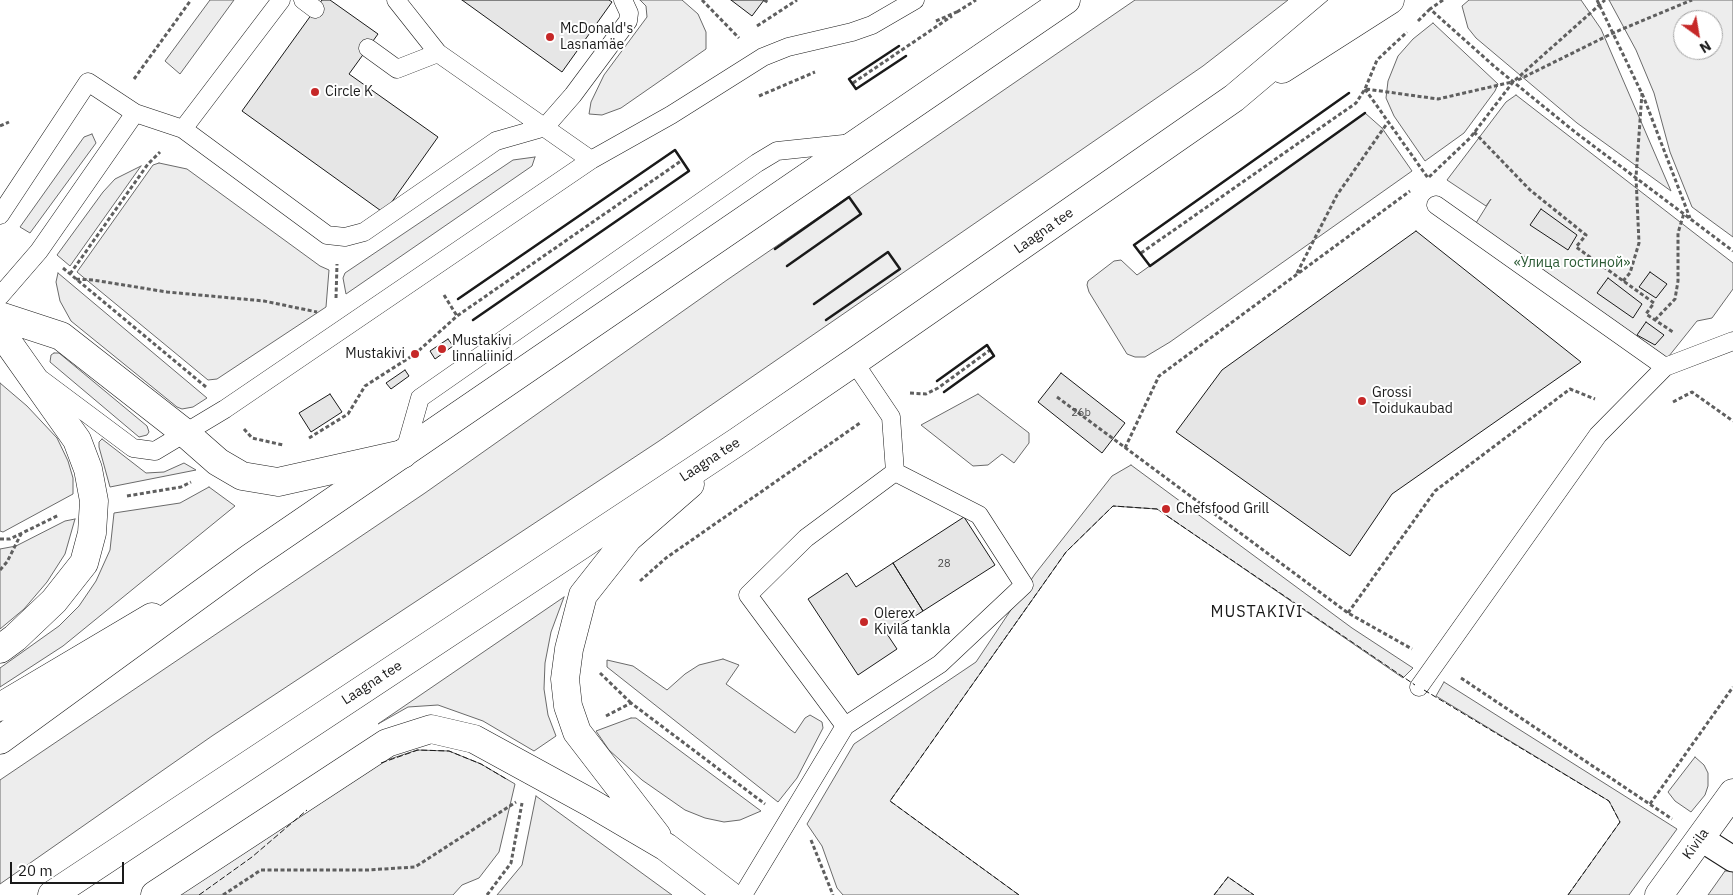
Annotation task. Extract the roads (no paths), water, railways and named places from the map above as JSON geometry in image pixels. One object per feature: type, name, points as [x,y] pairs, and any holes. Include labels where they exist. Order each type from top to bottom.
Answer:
[{"type":"main road","points":[[0,740],[250,558],[1066,0]]},
{"type":"main road","name":"Laagna tee","points":[[52,895],[164,819],[737,442],[854,362],[1234,98],[1350,0]]},
{"type":"main road","points":[[1234,98],[1390,0]]},
{"type":"main road","points":[[0,316],[61,336],[185,433],[218,462],[242,476],[278,482],[404,454]]},
{"type":"main road","points":[[0,331],[78,440],[88,469],[94,501],[92,533],[84,563],[54,601],[15,638],[0,649]]},
{"type":"main road","points":[[666,847],[577,732],[568,706],[565,679],[569,649],[583,595],[628,538],[737,442]]},
{"type":"main road","points":[[0,707],[250,558]]},
{"type":"main road","points":[[155,895],[387,743],[431,728],[474,739],[666,847],[729,895]]},
{"type":"main road","name":"Kivila","points":[[1659,895],[1733,793]]},
{"type":"main road","points":[[74,895],[164,819]]},
{"type":"street","points":[[1700,838],[1733,859]]},
{"type":"lane","points":[[183,129],[281,0]]},
{"type":"lane","points":[[396,0],[438,53],[591,160]]},
{"type":"lane","points":[[0,215],[88,82],[135,113],[183,129],[327,235],[345,238],[364,232],[496,141],[545,127],[573,95],[628,21],[629,13],[622,0]]},
{"type":"lane","points":[[22,364],[134,448],[155,451],[225,408],[591,160],[671,115],[763,58],[788,47],[852,32],[872,25],[915,0]]},
{"type":"lane","points":[[368,48],[397,69],[438,53]]},
{"type":"lane","points":[[0,296],[39,251],[135,113]]},
{"type":"lane","points":[[404,454],[420,398],[757,163],[777,151],[860,142]]},
{"type":"lane","points":[[1436,205],[1665,367]]},
{"type":"lane","points":[[1419,687],[1598,435],[1665,367],[1733,341]]},
{"type":"lane","points":[[854,362],[891,417],[895,472]]},
{"type":"lane","points":[[743,895],[845,726],[940,664],[1024,585],[979,515],[895,472]]},
{"type":"lane","points":[[845,726],[748,596],[806,538],[895,472]]},
{"type":"place","name":"McDonald's Lasnamäe","points":[[550,37]]},
{"type":"place","name":"Circle K","points":[[315,92]]},
{"type":"place","name":"Mustakivi linnaliinid","points":[[442,349]]},
{"type":"place","name":"Mustakivi","points":[[415,354]]},
{"type":"place","name":"Grossi Toidukaubad","points":[[1362,401]]},
{"type":"place","name":"Chefsfood Grill","points":[[1166,509]]},
{"type":"place","name":"Olerex Kivila tankla","points":[[864,622]]},
{"type":"district","name":"MUSTAKIVI","points":[[1257,612]]},
{"type":"park label","name":"«Улица гостиной»","points":[[1572,263]]}]
